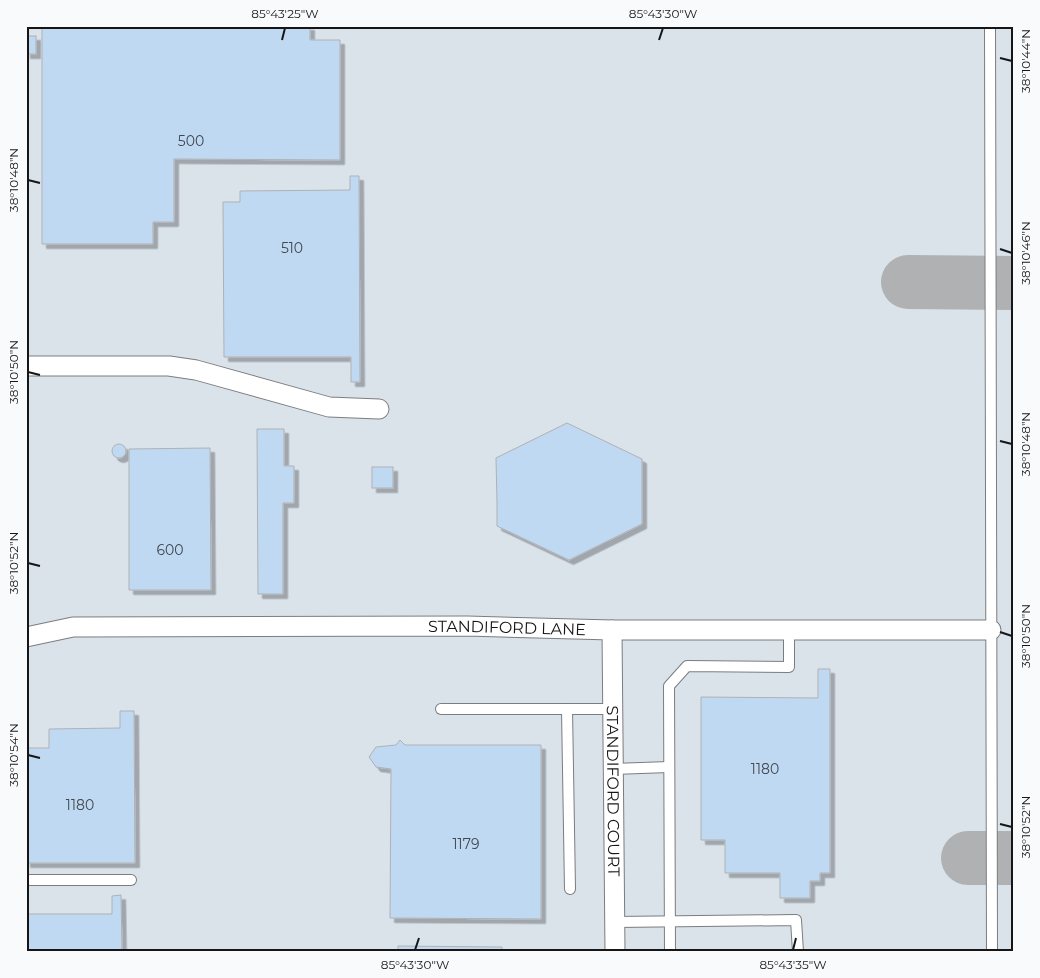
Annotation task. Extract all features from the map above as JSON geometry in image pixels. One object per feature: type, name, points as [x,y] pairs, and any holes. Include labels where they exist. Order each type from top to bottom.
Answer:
[{"type":"street","points":[[26,366],[169,366],[196,370],[329,408],[379,408]]},
{"type":"street","name":"STANDIFORD LANE","points":[[26,637],[72,627],[468,626],[612,630],[991,630]]},
{"type":"street","name":"STANDIFORD COURT","points":[[612,630],[615,952]]},
{"type":"lane","points":[[990,26],[992,952]]},
{"type":"lane","points":[[670,952],[669,686],[687,666],[789,667],[789,630]]},
{"type":"lane","points":[[441,709],[613,709]]},
{"type":"lane","points":[[567,709],[570,890]]},
{"type":"lane","points":[[613,769],[670,767]]},
{"type":"lane","points":[[26,880],[131,880]]},
{"type":"lane","points":[[615,922],[796,920],[798,952]]},
{"type":"shaded area","points":[[26,26],[1014,26],[1014,952],[26,952]]},
{"type":"building","points":[[42,26],[310,26],[310,40],[340,40],[340,160],[174,159],[174,222],[153,222],[153,244],[42,244]]},
{"type":"building","points":[[26,36],[36,36],[36,54],[26,54]]},
{"type":"building","points":[[350,176],[359,176],[360,382],[351,382],[351,357],[224,357],[223,202],[240,202],[240,191],[350,190]]},
{"type":"building","points":[[567,423],[642,459],[642,524],[569,560],[497,526],[496,458]]},
{"type":"building","points":[[257,429],[284,429],[284,466],[294,466],[294,503],[283,503],[283,594],[258,594]]},
{"type":"building","points":[[119,444],[124,446],[126,451],[124,456],[119,458],[114,456],[112,451],[114,446]]},
{"type":"building","points":[[210,448],[211,590],[129,590],[129,449]]},
{"type":"building","points":[[372,467],[393,467],[393,488],[372,488]]},
{"type":"building","points":[[818,669],[830,669],[830,873],[820,873],[820,881],[810,881],[810,898],[780,898],[780,873],[725,873],[725,840],[701,840],[701,697],[818,698]]},
{"type":"building","points":[[120,711],[134,711],[135,863],[26,863],[26,748],[49,748],[49,729],[120,728]]},
{"type":"building","points":[[400,740],[405,745],[541,745],[541,919],[390,918],[391,769],[376,767],[369,757],[376,747],[396,745]]},
{"type":"building","points":[[121,895],[122,952],[26,952],[26,914],[112,914],[112,896]]},
{"type":"building","points":[[398,946],[502,947],[502,952],[398,952]]},
{"type":"taxiway","points":[[908,282],[1014,283]]},
{"type":"taxiway","points":[[968,858],[1014,858]]}]
